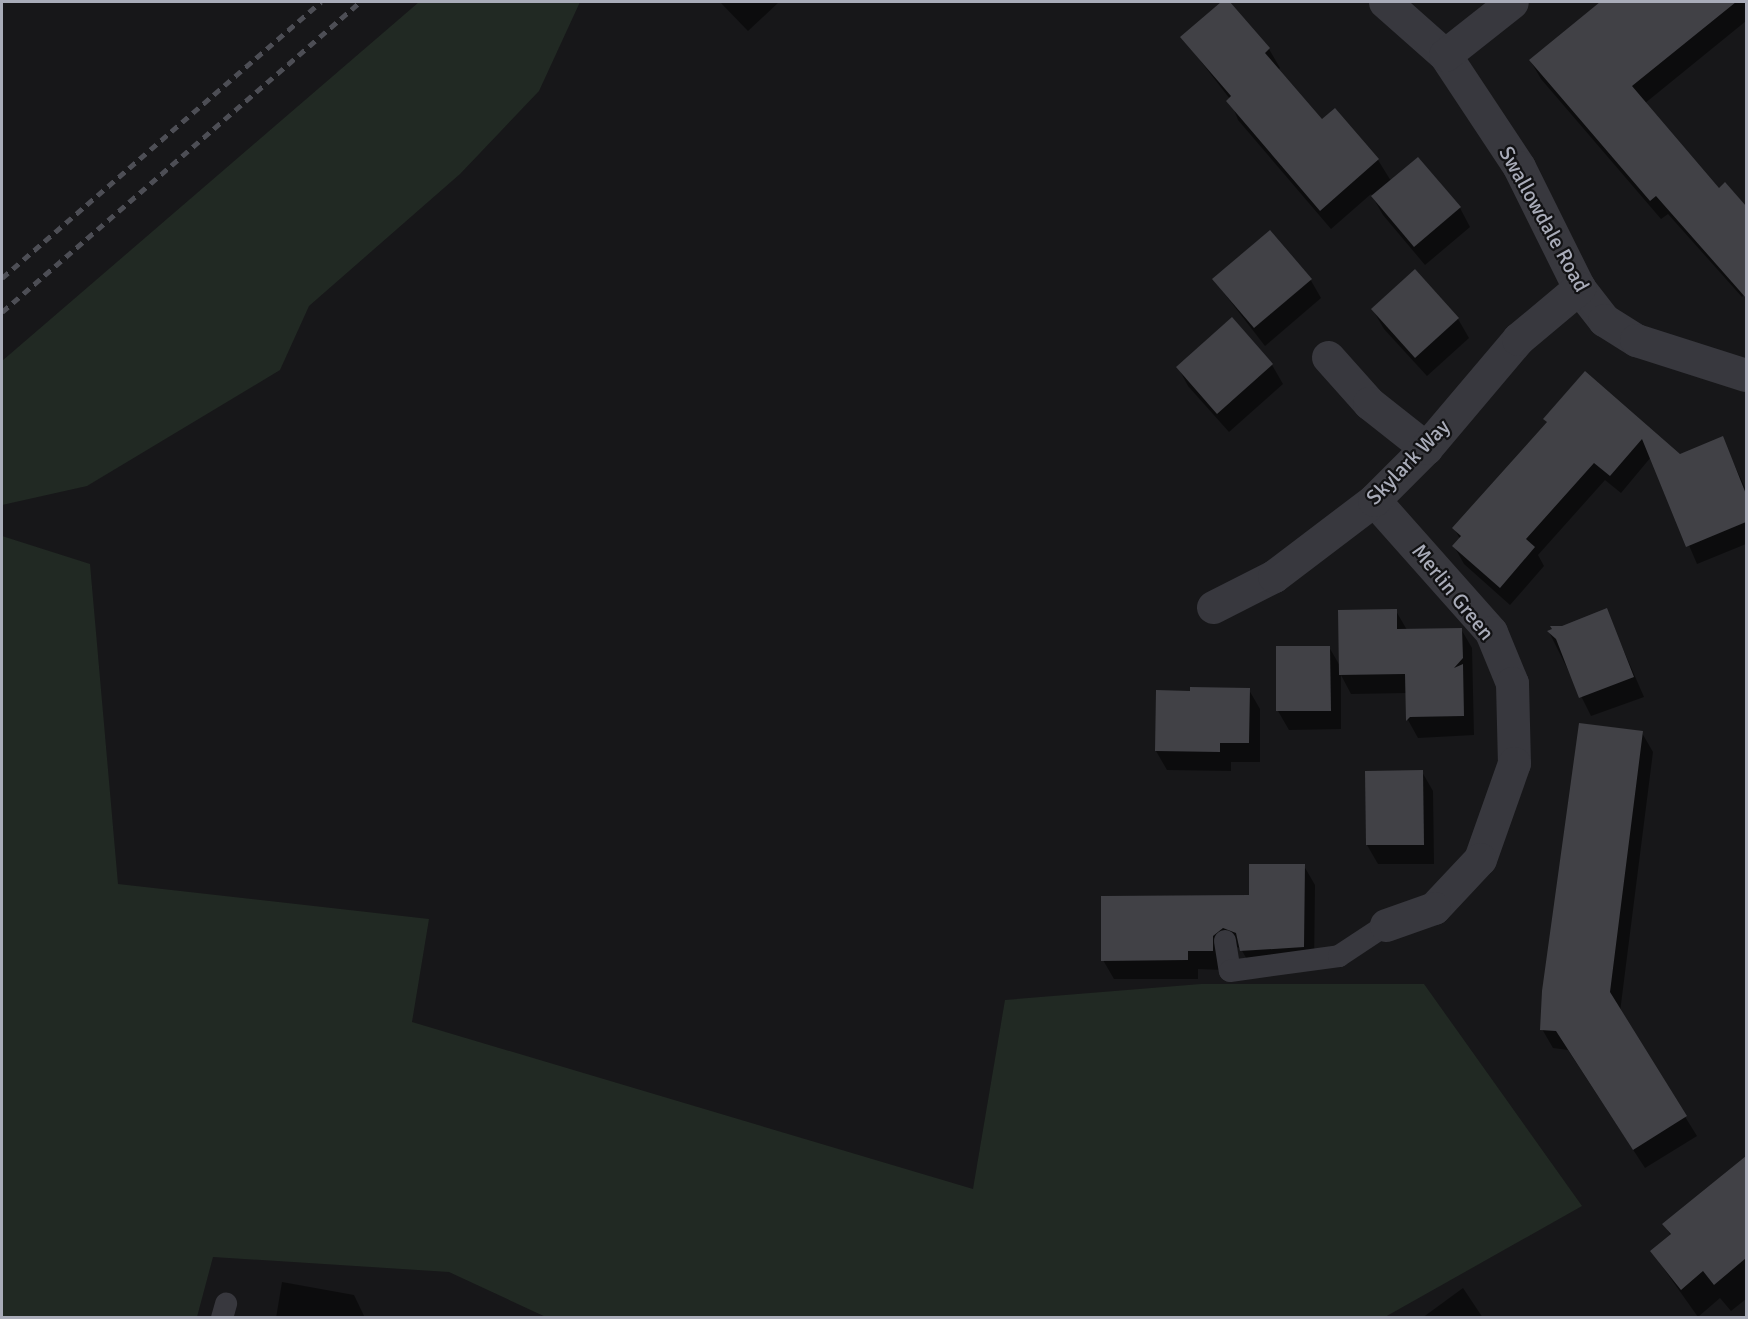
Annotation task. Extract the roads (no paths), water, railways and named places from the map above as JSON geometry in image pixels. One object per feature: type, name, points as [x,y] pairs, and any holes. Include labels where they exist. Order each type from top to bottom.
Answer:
[{"type":"street","name":"Swallowdale Road","points":[[1385,2],[1445,55],[1519,167],[1579,288],[1604,320],[1636,340],[1746,375]]},
{"type":"street","points":[[1445,55],[1512,2]]},
{"type":"street","name":"Skylark Way","points":[[1214,607],[1274,576],[1374,500],[1426,448],[1518,339],[1579,288]]},
{"type":"street","points":[[1328,357],[1369,403],[1426,448]]},
{"type":"street","name":"Merlin Green","points":[[1374,500],[1491,632],[1512,684],[1515,763],[1480,859],[1434,908],[1386,925]]},
{"type":"lane","points":[[1225,941],[1230,971],[1339,956],[1386,925]]},
{"type":"railway","points":[[2,278],[321,2]]},
{"type":"railway","points":[[2,312],[360,2]]}]
